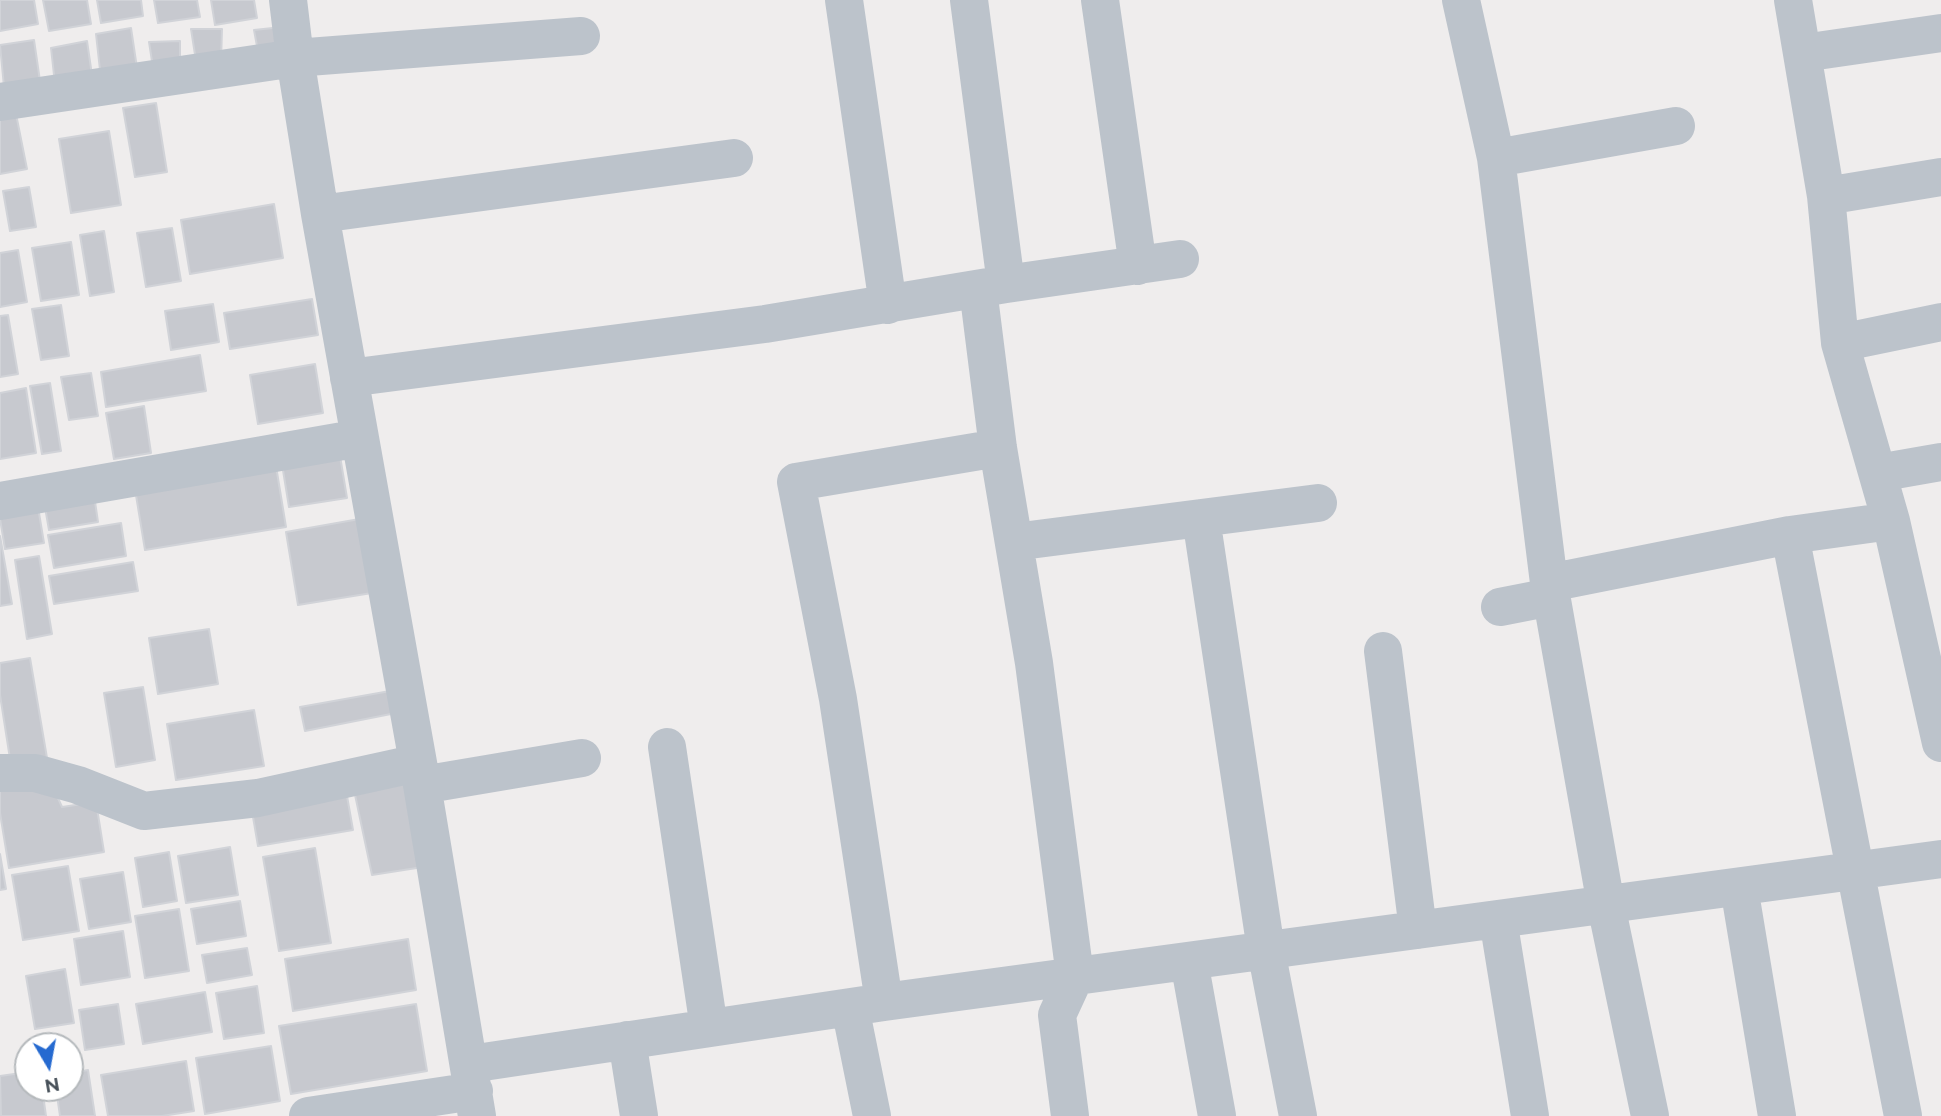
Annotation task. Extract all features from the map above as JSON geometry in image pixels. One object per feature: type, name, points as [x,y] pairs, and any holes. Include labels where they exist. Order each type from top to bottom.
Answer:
[{"type":"street","points":[[288,0],[320,214],[474,1090]]},
{"type":"street","points":[[845,0],[888,305]]},
{"type":"street","points":[[970,0],[992,287],[998,448],[1034,663],[1075,976],[1057,1015],[1070,1116]]},
{"type":"street","points":[[1100,0],[1139,265]]},
{"type":"street","points":[[1461,0],[1496,158],[1550,590],[1606,905],[1650,1116]]},
{"type":"street","points":[[1793,0],[1826,196],[1840,343],[1891,521],[1941,743]]},
{"type":"street","points":[[1803,53],[1941,33]]},
{"type":"street","points":[[0,102],[295,58],[581,36]]},
{"type":"street","points":[[1496,158],[1676,126]]},
{"type":"street","points":[[320,214],[734,158]]},
{"type":"street","points":[[1826,196],[1941,177]]},
{"type":"street","points":[[349,378],[765,324],[1180,259]]},
{"type":"street","points":[[1840,343],[1941,322]]},
{"type":"street","points":[[0,501],[360,438]]},
{"type":"street","points":[[872,1116],[867,1004],[838,699],[796,481],[998,448]]},
{"type":"street","points":[[1878,473],[1941,462]]},
{"type":"street","points":[[1014,542],[1318,503]]},
{"type":"street","points":[[1201,518],[1266,950],[1298,1116]]},
{"type":"street","points":[[1500,607],[1550,590],[1790,535],[1891,521]]},
{"type":"street","points":[[1790,535],[1903,1116]]},
{"type":"street","points":[[1383,651],[1418,930]]},
{"type":"street","points":[[667,747],[709,1028]]},
{"type":"street","points":[[0,773],[35,773],[78,785],[144,811],[258,798],[420,774],[582,758]]},
{"type":"street","points":[[308,1116],[474,1090],[627,1040],[867,1004],[1941,859]]},
{"type":"street","points":[[1739,887],[1777,1116]]},
{"type":"street","points":[[1498,919],[1531,1116]]},
{"type":"street","points":[[1189,961],[1217,1116]]},
{"type":"street","points":[[627,1040],[639,1116]]},
{"type":"building","points":[[0,0],[34,0],[38,24],[0,31]]},
{"type":"building","points":[[43,0],[87,0],[91,24],[49,31]]},
{"type":"building","points":[[97,0],[141,0],[143,16],[101,23]]},
{"type":"building","points":[[154,0],[197,0],[200,17],[158,23]]},
{"type":"building","points":[[211,0],[254,0],[257,18],[215,25]]},
{"type":"building","points":[[282,27],[287,53],[259,57],[254,30]]},
{"type":"building","points":[[131,28],[137,68],[101,79],[96,34]]},
{"type":"building","points":[[191,29],[222,29],[221,62],[196,61]]},
{"type":"building","points":[[34,40],[40,81],[4,87],[0,45]]},
{"type":"building","points":[[87,41],[93,82],[56,93],[51,48]]},
{"type":"building","points":[[180,41],[180,75],[154,74],[149,42]]},
{"type":"building","points":[[156,103],[167,172],[135,177],[123,108]]},
{"type":"building","points":[[14,104],[27,169],[0,174],[0,107]]},
{"type":"building","points":[[109,131],[121,205],[71,213],[59,139]]},
{"type":"building","points":[[29,187],[36,227],[10,231],[3,191]]},
{"type":"building","points":[[274,204],[283,258],[190,274],[181,220]]},
{"type":"building","points":[[172,228],[181,281],[146,287],[137,233]]},
{"type":"building","points":[[104,231],[114,292],[90,296],[80,235]]},
{"type":"building","points":[[71,242],[79,295],[41,301],[32,248]]},
{"type":"building","points":[[18,250],[27,302],[0,307],[0,253]]},
{"type":"building","points":[[312,299],[318,335],[230,349],[224,313]]},
{"type":"building","points":[[213,304],[219,342],[171,350],[165,311]]},
{"type":"building","points":[[61,305],[69,356],[41,360],[32,309]]},
{"type":"building","points":[[8,315],[18,374],[0,377],[0,316]]},
{"type":"building","points":[[200,355],[206,391],[106,407],[101,372]]},
{"type":"building","points":[[315,364],[323,413],[258,424],[250,375]]},
{"type":"building","points":[[91,373],[98,416],[69,420],[61,377]]},
{"type":"building","points":[[50,383],[61,451],[42,454],[30,386]]},
{"type":"building","points":[[26,388],[36,453],[0,459],[0,393]]},
{"type":"building","points":[[144,406],[151,453],[114,459],[106,413]]},
{"type":"building","points":[[339,450],[347,498],[289,507],[281,458]]},
{"type":"building","points":[[275,460],[286,527],[145,550],[134,483]]},
{"type":"building","points":[[93,488],[98,522],[49,530],[43,496]]},
{"type":"building","points":[[37,501],[44,543],[5,549],[0,519]]},
{"type":"building","points":[[365,518],[378,592],[298,605],[286,532]]},
{"type":"building","points":[[121,523],[126,556],[54,568],[48,535]]},
{"type":"building","points":[[0,536],[12,604],[0,606]]},
{"type":"building","points":[[39,556],[52,634],[27,639],[15,560]]},
{"type":"building","points":[[133,562],[138,591],[54,604],[49,576]]},
{"type":"building","points":[[209,629],[218,684],[158,694],[149,638]]},
{"type":"building","points":[[30,658],[47,758],[11,765],[0,695],[0,663]]},
{"type":"building","points":[[143,687],[155,760],[116,767],[104,693]]},
{"type":"building","points":[[390,691],[396,713],[305,731],[300,707]]},
{"type":"building","points":[[254,710],[264,766],[176,780],[167,724]]},
{"type":"building","points":[[410,781],[423,867],[372,875],[354,790]]},
{"type":"building","points":[[0,786],[53,787],[62,807],[96,802],[104,852],[9,868],[0,813]]},
{"type":"building","points":[[347,796],[353,830],[258,846],[252,811]]},
{"type":"building","points":[[230,847],[238,895],[186,903],[178,856]]},
{"type":"building","points":[[315,848],[331,943],[279,951],[263,857]]},
{"type":"building","points":[[169,852],[177,901],[143,907],[135,858]]},
{"type":"building","points":[[0,854],[6,889],[0,890]]},
{"type":"building","points":[[68,866],[79,931],[23,940],[12,875]]},
{"type":"building","points":[[123,872],[131,922],[89,929],[80,879]]},
{"type":"building","points":[[240,901],[246,936],[197,944],[191,909]]},
{"type":"building","points":[[179,909],[189,971],[145,978],[135,916]]},
{"type":"building","points":[[123,931],[130,977],[81,985],[74,939]]},
{"type":"building","points":[[408,939],[416,990],[293,1011],[285,959]]},
{"type":"building","points":[[247,948],[252,975],[207,983],[202,955]]},
{"type":"building","points":[[65,969],[74,1023],[35,1029],[26,976]]},
{"type":"building","points":[[257,986],[264,1033],[224,1039],[216,993]]},
{"type":"building","points":[[205,992],[212,1032],[143,1044],[136,1004]]},
{"type":"building","points":[[118,1004],[124,1044],[85,1050],[79,1010]]},
{"type":"building","points":[[416,1004],[427,1071],[291,1094],[279,1026]]},
{"type":"building","points":[[271,1046],[280,1101],[205,1114],[196,1058]]},
{"type":"building","points":[[186,1061],[194,1111],[162,1116],[108,1116],[101,1075]]},
{"type":"building","points":[[88,1070],[95,1116],[60,1116],[58,1102],[84,1102],[84,1071]]},
{"type":"building","points":[[14,1074],[14,1102],[44,1102],[46,1116],[1,1116],[0,1076]]}]
